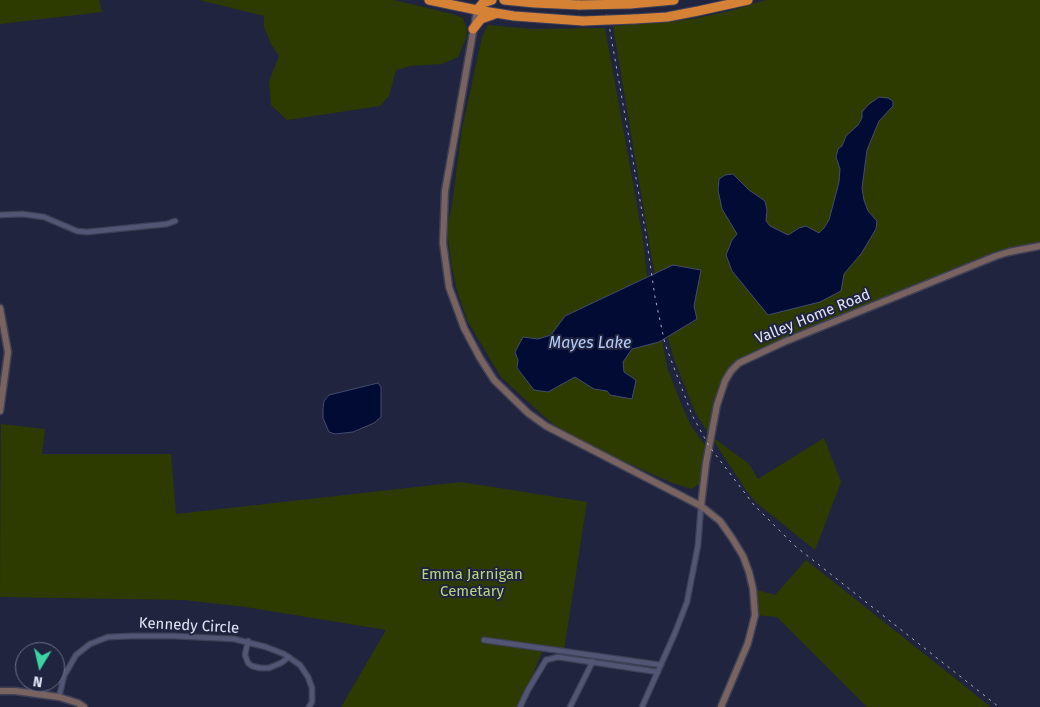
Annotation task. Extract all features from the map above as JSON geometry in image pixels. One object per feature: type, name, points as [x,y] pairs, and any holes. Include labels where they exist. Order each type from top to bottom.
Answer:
[{"type":"highway","points":[[429,0],[526,18],[583,21],[634,19],[682,14],[748,0]]},
{"type":"highway","points":[[472,0],[477,10]]},
{"type":"highway","points":[[477,10],[483,3],[492,0]]},
{"type":"highway","points":[[504,0],[580,5],[630,4],[674,0]]},
{"type":"highway","points":[[474,29],[481,20],[498,14]]},
{"type":"main road","points":[[477,10],[445,191],[443,243],[449,287],[464,328],[480,358],[494,380],[528,413],[546,426],[701,506],[720,521],[738,548],[743,556],[753,589],[755,615],[748,643],[721,707]]},
{"type":"main road","name":"Valley Home Road","points":[[701,506],[706,463],[717,405],[730,371],[739,363],[784,342],[798,338],[996,256],[1040,246]]},
{"type":"main road","points":[[0,308],[8,352],[0,411]]},
{"type":"main road","points":[[0,691],[15,691],[58,697],[78,703],[84,707]]},
{"type":"street","points":[[0,215],[22,214],[44,217],[78,231],[87,232],[167,224],[175,221]]},
{"type":"street","points":[[642,707],[687,602],[698,545],[701,506]]},
{"type":"street","name":"Kennedy Circle","points":[[58,697],[64,676],[76,655],[90,644],[108,637],[174,636],[248,641],[288,657],[300,665],[308,677],[312,688],[312,702],[309,707]]},
{"type":"street","points":[[484,640],[660,665]]},
{"type":"street","points":[[248,641],[245,655],[248,663],[252,666],[269,668],[281,664],[288,657]]},
{"type":"street","points":[[520,707],[546,660],[558,657],[658,672]]},
{"type":"street","points":[[570,707],[593,662]]},
{"type":"green space","points":[[0,0],[99,0],[102,12],[0,24]]},
{"type":"green space","points":[[199,0],[394,0],[463,18],[467,30],[466,38],[458,57],[442,64],[411,66],[396,70],[389,96],[380,106],[287,120],[271,105],[269,81],[279,56],[271,44],[264,27],[264,16]]},
{"type":"green space","points":[[765,0],[1040,0],[1040,246],[1009,252],[739,363],[725,381],[711,436],[749,464],[758,479],[824,438],[841,482],[815,550],[758,504],[748,493],[696,414],[674,359],[663,319],[654,271],[613,26],[692,19],[730,11]]},
{"type":"green space","points":[[488,25],[532,29],[605,28],[643,239],[647,277],[565,316],[551,335],[538,339],[515,352],[518,360],[517,368],[548,392],[575,377],[594,389],[607,391],[631,375],[624,372],[623,361],[632,349],[662,340],[667,367],[680,401],[691,426],[705,445],[699,484],[692,489],[672,483],[579,441],[550,422],[501,377],[468,322],[452,268],[447,229],[462,129],[482,37]]},
{"type":"green space","name":"Emma Jarnigan Cemetary","points":[[1,424],[45,429],[42,454],[171,454],[176,514],[461,482],[587,502],[564,650],[544,647],[520,707],[341,707],[386,630],[246,607],[184,600],[0,597]]},
{"type":"green space","points":[[806,560],[991,707],[867,707],[777,617],[755,615],[753,589],[775,595]]},
{"type":"water","points":[[879,97],[888,98],[893,101],[893,106],[879,121],[867,150],[862,188],[868,211],[877,221],[876,229],[861,254],[844,274],[841,291],[820,302],[768,315],[732,271],[726,255],[732,240],[737,234],[722,209],[718,190],[719,179],[725,175],[733,174],[749,190],[765,201],[767,210],[766,221],[770,226],[788,235],[806,226],[819,233],[829,220],[839,182],[840,169],[836,157],[838,149],[842,146],[846,136],[858,125],[862,118],[862,112]]},
{"type":"water","name":"Mayes Lake","points":[[673,265],[701,270],[694,306],[697,319],[659,342],[632,349],[623,362],[624,372],[636,380],[632,399],[610,395],[607,391],[594,389],[575,377],[548,392],[534,390],[517,368],[518,360],[515,352],[523,337],[538,339],[551,335],[565,316]]},
{"type":"water","points":[[378,383],[381,387],[381,417],[374,423],[353,432],[335,434],[329,432],[323,418],[323,409],[324,401],[329,395]]},
{"type":"railway","points":[[603,0],[645,229],[655,297],[665,344],[692,415],[709,446],[754,505],[795,546],[999,707]]}]
